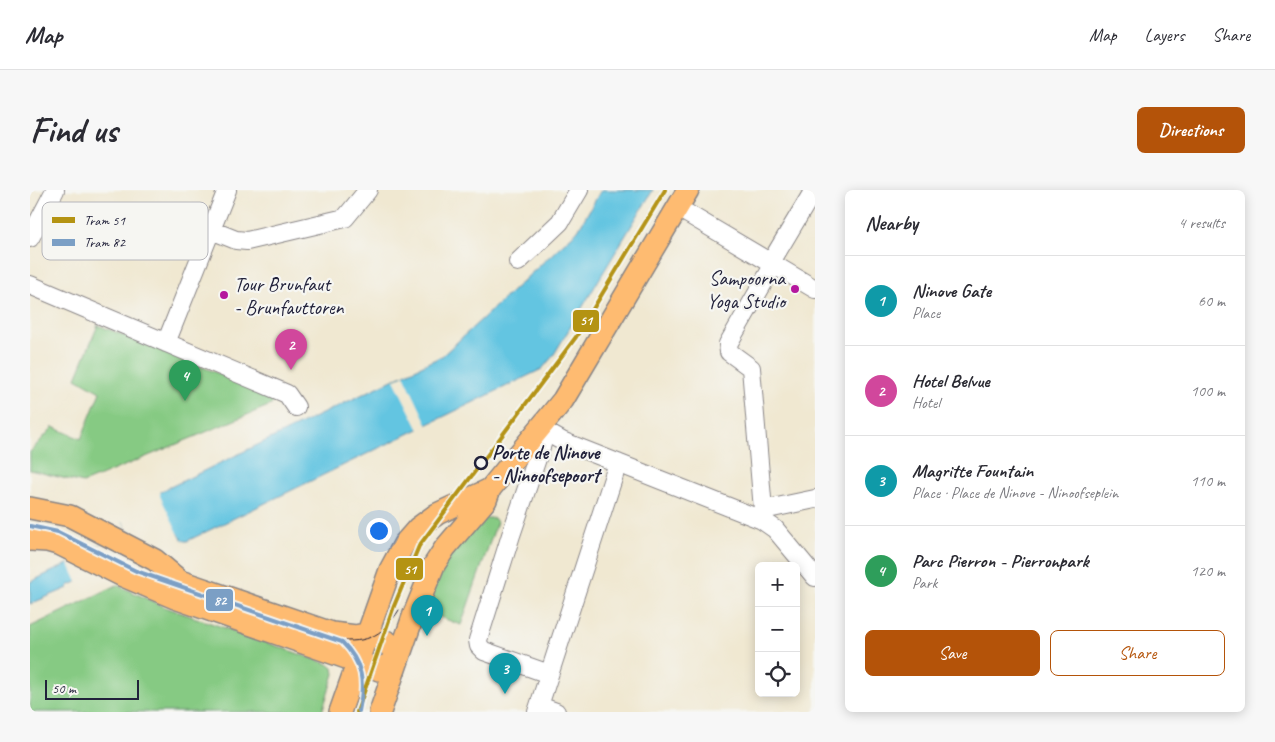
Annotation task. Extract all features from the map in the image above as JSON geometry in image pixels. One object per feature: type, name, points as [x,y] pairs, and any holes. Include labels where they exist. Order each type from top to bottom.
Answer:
[{"type":"main road","points":[[380,712],[397,659],[434,565],[445,548],[486,500],[490,490],[543,430],[563,400],[683,199]]},
{"type":"main road","points":[[340,712],[365,634],[390,570],[404,544],[418,528],[436,514],[490,490]]},
{"type":"main road","points":[[30,508],[70,516],[155,560],[180,581],[332,633],[365,634],[388,642],[397,659]]},
{"type":"main road","points":[[30,540],[47,541],[61,545],[110,570],[175,598],[357,663],[379,670],[397,659]]},
{"type":"street","points":[[49,202],[55,190]]},
{"type":"street","points":[[208,238],[227,190]]},
{"type":"street","points":[[211,230],[236,240],[247,241],[345,218],[368,190]]},
{"type":"street","points":[[518,262],[560,222],[579,190]]},
{"type":"street","points":[[761,514],[751,368],[729,352],[728,344],[770,271],[771,262],[814,190]]},
{"type":"street","points":[[683,199],[771,262],[815,289]]},
{"type":"street","points":[[30,238],[42,215]]},
{"type":"street","points":[[166,343],[199,260]]},
{"type":"street","points":[[30,285],[287,394],[296,407]]},
{"type":"street","points":[[549,674],[484,651],[479,646],[478,640],[543,430],[562,441],[618,463],[761,514],[815,576]]},
{"type":"street","points":[[556,712],[538,709],[618,463]]},
{"type":"street","points":[[761,514],[815,499]]},
{"type":"green space","points":[[98,325],[277,397],[271,405],[83,483],[30,470],[30,452],[53,427],[81,439],[100,392],[76,378]]},
{"type":"green space","points":[[494,518],[497,522],[461,625],[421,610],[442,565],[479,520]]},
{"type":"green space","points":[[117,585],[165,607],[328,664],[333,668],[334,674],[322,712],[30,712],[30,627]]},
{"type":"water","points":[[601,190],[653,190],[553,356],[542,369],[187,541],[183,541],[178,533],[68,586],[68,588],[30,604],[30,582],[68,564],[72,558],[128,531],[123,521],[162,491],[442,356],[578,230]]},
{"type":"pier","points":[[404,375],[428,426],[419,430],[394,380]]},
{"type":"pier","points":[[161,488],[160,496],[181,539],[188,544],[181,543],[177,536],[78,584],[67,560],[128,531],[122,519]]},
{"type":"tram line","name":"51","points":[[357,712],[394,606],[419,546],[576,337],[665,190]]},
{"type":"tram line","name":"82","points":[[30,526],[58,532],[136,571],[342,642],[354,658],[361,674],[362,691],[359,711]]},
{"type":"tram line","points":[[331,639],[353,641],[371,637],[386,627],[399,610]]},
{"type":"place","name":"Sampoorna Yoga Studio","points":[[795,289]]},
{"type":"place","name":"Tour Brunfaut - Brunfauttoren","points":[[224,295]]},
{"type":"place","name":"Hotel Belvue","points":[[291,370]]},
{"type":"place","name":"Parc Pierron - Pierronpark","points":[[185,401]]},
{"type":"place","name":"Porte de Ninove - Ninoofsepoort","points":[[481,463]]},
{"type":"place","name":"Ninove Gate","points":[[427,636]]},
{"type":"place","name":"Magritte Fountain","points":[[505,694]]}]
